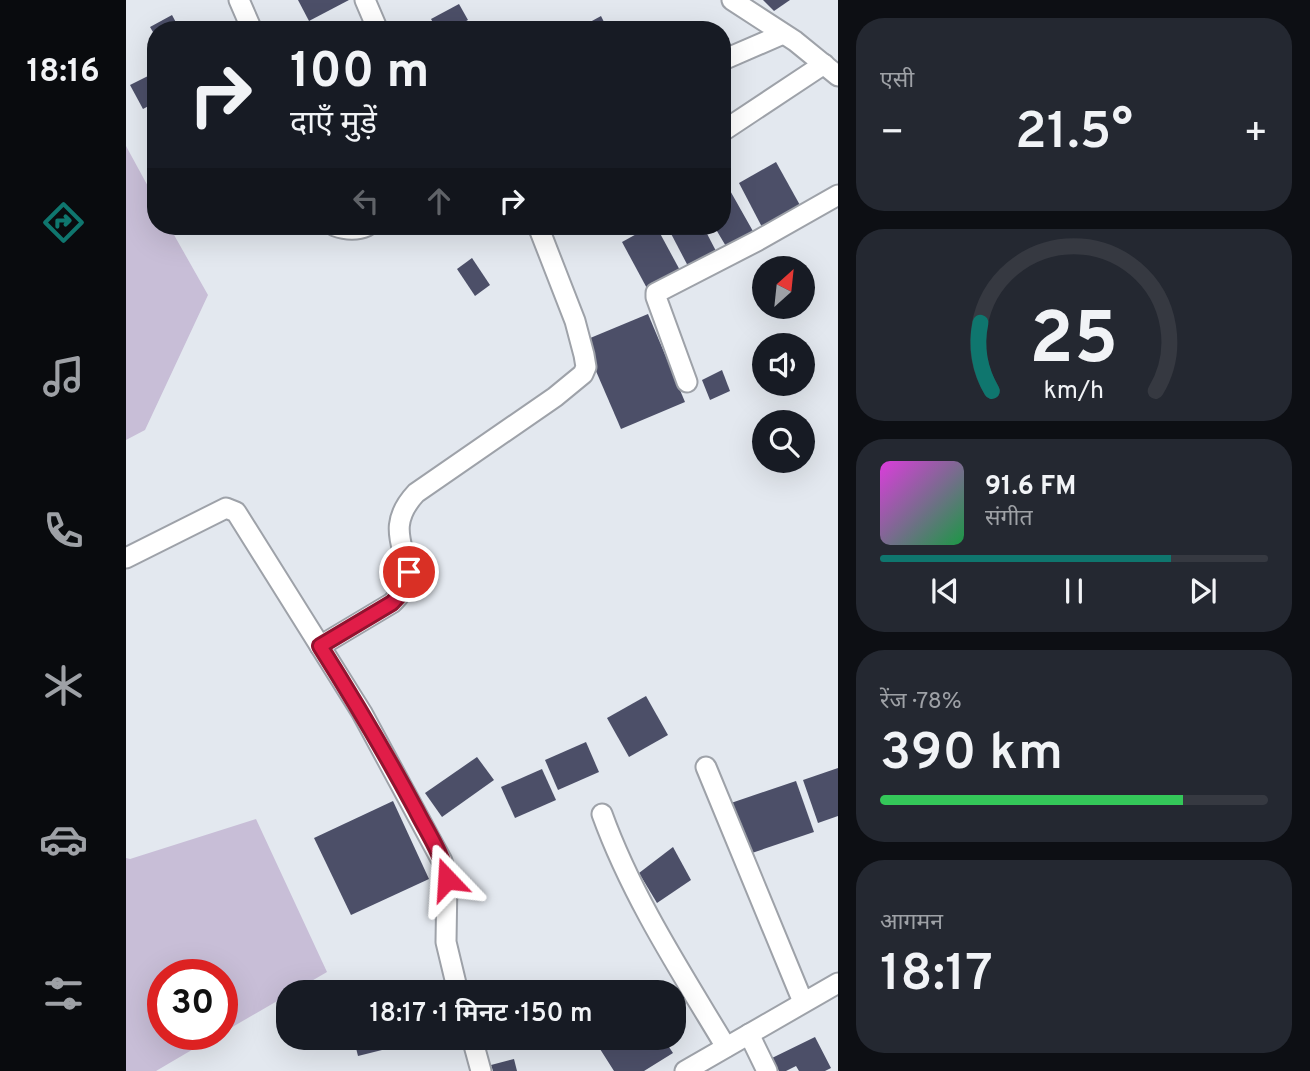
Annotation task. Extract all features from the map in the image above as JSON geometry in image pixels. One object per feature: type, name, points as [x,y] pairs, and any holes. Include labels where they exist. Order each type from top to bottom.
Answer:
[{"type":"street","points":[[239,0],[248,21]]},
{"type":"street","points":[[365,0],[374,21]]},
{"type":"street","points":[[731,126],[831,70],[732,0]]},
{"type":"street","points":[[731,57],[783,34]]},
{"type":"street","points":[[687,382],[656,293],[838,195]]},
{"type":"street","points":[[320,646],[400,596],[409,572],[398,535],[398,523],[416,493],[555,397],[583,374],[586,367],[575,321],[542,235]]},
{"type":"street","points":[[126,558],[226,508],[233,509],[362,713],[442,861],[447,887],[446,942],[455,980]]},
{"type":"street","points":[[706,767],[803,1002]]},
{"type":"street","points":[[602,814],[642,903],[726,1047]]},
{"type":"street","points":[[685,1071],[838,984]]},
{"type":"street","points":[[749,1034],[767,1071]]},
{"type":"street","points":[[475,1050],[481,1071]]},
{"type":"shaded area","points":[[126,146],[147,184],[147,235],[174,235],[208,295],[145,430],[126,440]]},
{"type":"shaded area","points":[[256,819],[327,972],[313,980],[276,980],[276,1002],[238,1024],[238,959],[147,959],[147,1050],[192,1050],[156,1071],[126,1071],[126,858],[130,859]]},
{"type":"building","points":[[298,0],[349,0],[309,21]]},
{"type":"building","points":[[763,0],[790,0],[774,11]]},
{"type":"building","points":[[459,4],[468,20],[432,21],[431,19]]},
{"type":"building","points":[[172,15],[175,21],[161,21]]},
{"type":"building","points":[[147,76],[147,107],[143,109],[130,85]]},
{"type":"building","points":[[776,162],[801,207],[763,229],[739,183]]},
{"type":"building","points":[[731,192],[754,233],[727,248],[719,235],[731,235]]},
{"type":"building","points":[[635,235],[661,235],[682,274],[649,292],[622,242]]},
{"type":"building","points":[[672,235],[708,235],[717,253],[689,268]]},
{"type":"building","points":[[472,258],[490,285],[475,296],[457,269]]},
{"type":"building","points":[[648,314],[685,402],[621,429],[583,341]]},
{"type":"building","points":[[722,370],[730,391],[710,400],[702,380]]},
{"type":"building","points":[[646,696],[668,735],[629,757],[607,718]]},
{"type":"building","points":[[586,742],[599,772],[558,790],[545,760]]},
{"type":"building","points":[[477,757],[494,780],[442,817],[425,793]]},
{"type":"building","points":[[838,768],[838,816],[818,823],[803,780]]},
{"type":"building","points":[[542,769],[556,800],[515,818],[501,787]]},
{"type":"building","points":[[796,781],[814,832],[749,854],[731,803]]},
{"type":"building","points":[[393,801],[429,879],[351,915],[314,838]]},
{"type":"building","points":[[673,847],[691,880],[657,903],[639,873]]},
{"type":"building","points":[[815,1037],[831,1068],[825,1071],[799,1071],[796,1066],[779,1071],[772,1058]]},
{"type":"building","points":[[356,1050],[382,1050],[358,1056]]},
{"type":"building","points":[[601,1050],[671,1050],[673,1053],[644,1071],[614,1071]]},
{"type":"building","points":[[514,1059],[517,1071],[493,1071],[491,1065]]},
{"type":"route","points":[[409,572],[404,590],[392,603],[320,646],[402,784],[442,861],[447,879]]}]
